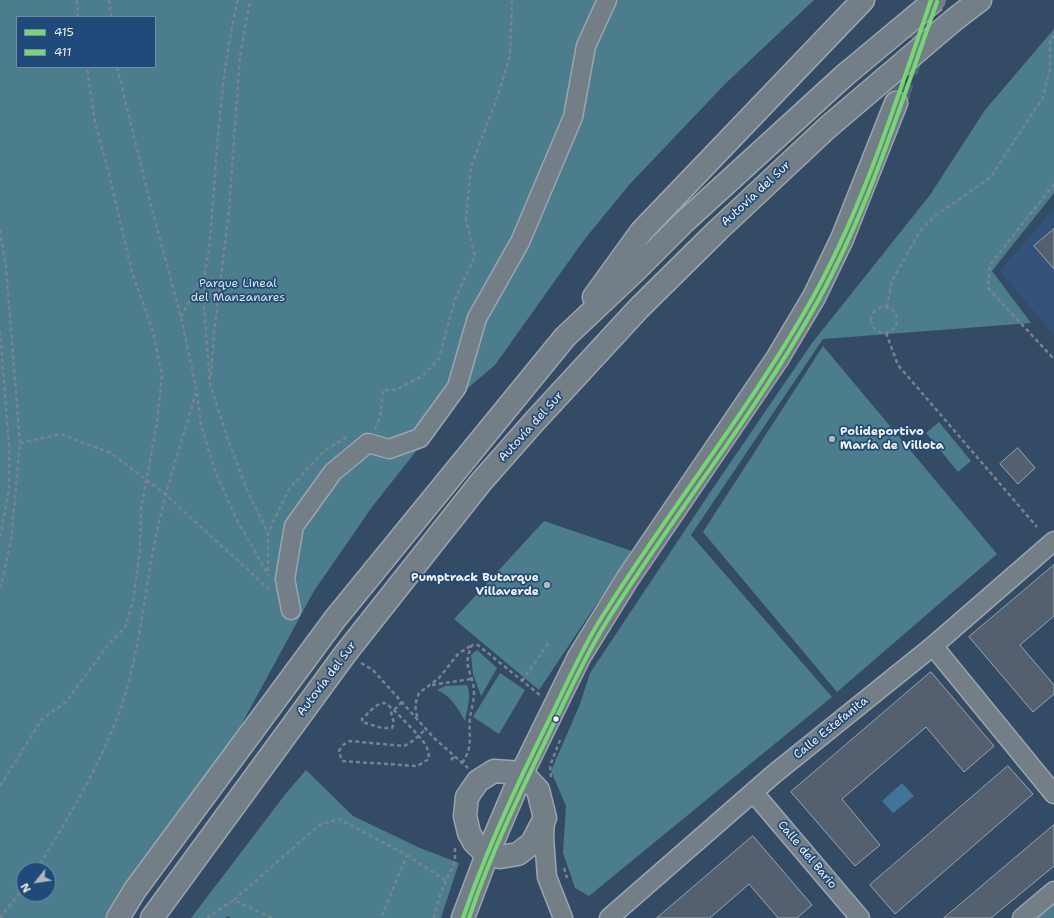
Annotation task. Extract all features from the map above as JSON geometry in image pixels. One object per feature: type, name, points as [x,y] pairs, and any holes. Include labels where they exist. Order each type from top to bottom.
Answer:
[{"type":"main road","points":[[118,918],[140,884],[335,619],[565,337],[641,232],[863,0]]},
{"type":"main road","points":[[565,337],[634,272],[684,222],[845,74],[935,0]]},
{"type":"main road","name":"Autovía del Sur","points":[[152,918],[345,654],[481,482],[533,423],[639,308],[718,230],[828,127],[955,19],[980,0]]},
{"type":"main road","points":[[463,918],[487,855],[522,773],[579,656],[628,578],[777,359],[814,296],[842,239],[896,103]]},
{"type":"main road","points":[[494,771],[522,773],[538,790],[545,818],[532,843],[518,854],[500,857],[487,855],[474,842],[469,833],[465,816],[470,774],[494,771]]},
{"type":"street","points":[[291,610],[285,579],[294,526],[309,503],[333,472],[368,443],[390,450],[420,438],[457,387],[477,318],[520,242],[573,117],[586,46],[606,0]]},
{"type":"street","name":"Calle Estefanita","points":[[609,918],[753,792],[933,646],[1054,541]]},
{"type":"street","points":[[933,646],[1054,794]]},
{"type":"street","name":"Calle del Bario","points":[[753,792],[860,918]]},
{"type":"street","points":[[545,818],[544,838],[547,877],[563,918]]},
{"type":"street","points":[[518,854],[531,860],[547,877]]},
{"type":"street","points":[[1022,918],[1054,891]]},
{"type":"path","points":[[77,0],[78,16]]},
{"type":"path","points":[[109,0],[111,16]]},
{"type":"path","points":[[238,0],[233,20],[222,103],[209,250],[204,272],[204,307],[210,384],[228,440],[247,490],[268,533]]},
{"type":"path","points":[[210,384],[214,334],[229,210],[240,56],[250,0]]},
{"type":"path","points":[[380,417],[383,390],[396,390],[424,375],[439,358],[455,299],[475,256],[466,219],[471,167],[497,98],[510,56],[512,0]]},
{"type":"path","points":[[887,307],[892,281],[920,230],[935,216],[991,177],[1043,97],[1050,69],[1050,40],[1054,36]]},
{"type":"path","points":[[0,786],[42,719],[66,702],[108,645],[125,627],[133,602],[140,550],[141,508],[157,423],[162,375],[153,332],[132,272],[108,170],[94,123],[87,68]]},
{"type":"path","points":[[117,68],[149,198],[181,317],[197,392],[201,425],[215,471],[237,520],[271,582]]},
{"type":"path","points":[[1054,184],[990,265],[988,288],[1054,359]]},
{"type":"path","points":[[0,230],[6,268],[20,443],[11,540],[0,590]]},
{"type":"path","points":[[181,317],[204,272]]},
{"type":"path","points":[[879,307],[887,307],[894,312],[897,319],[894,328],[886,333],[877,332],[872,326],[870,319],[873,312],[879,307]]},
{"type":"path","points":[[0,331],[10,446],[8,489],[0,538]]},
{"type":"path","points":[[886,333],[898,365],[1037,527]]},
{"type":"path","points":[[41,862],[89,782],[121,707],[139,641],[152,556],[165,494],[197,392]]},
{"type":"path","points":[[20,443],[60,434],[111,453],[165,494],[291,610]]},
{"type":"path","points":[[522,681],[550,641]]},
{"type":"path","points":[[462,763],[468,753],[471,742],[470,719],[474,693],[467,668],[467,659],[472,645]]},
{"type":"path","points":[[417,718],[416,704],[419,693],[440,678],[458,654],[472,645],[478,645],[541,696]]},
{"type":"path","points":[[360,663],[374,670],[426,729],[462,763],[470,774]]},
{"type":"path","points":[[429,686],[471,679]]},
{"type":"path","points":[[402,702],[394,709],[391,713],[394,723],[392,728],[382,728],[362,722],[362,719],[378,704],[390,704],[394,709],[418,736],[425,743],[430,759],[417,766],[352,763],[342,761],[339,756],[339,751],[343,745],[350,741],[404,746],[410,743],[418,736],[426,729]]},
{"type":"path","points":[[553,782],[550,766],[563,733]]},
{"type":"path","points":[[451,760],[454,756]]},
{"type":"path","points":[[207,918],[234,900],[319,825],[339,819],[407,855],[446,881]]},
{"type":"path","points":[[434,918],[446,881],[455,861],[455,839]]},
{"type":"path","points":[[381,918],[407,855]]},
{"type":"path","points":[[563,863],[568,884]]},
{"type":"path","points":[[0,918],[16,897]]},
{"type":"path","points":[[234,900],[272,918]]},
{"type":"shaded area","points":[[1054,208],[1054,335],[1000,271]]},
{"type":"shaded area","points":[[902,783],[914,796],[893,813],[882,801]]},
{"type":"green space","name":"Parque Lineal del Manzanares","points":[[0,0],[814,0],[725,84],[629,185],[584,240],[495,365],[462,393],[372,507],[314,591],[239,729],[110,918],[0,918]]},
{"type":"green space","points":[[1054,29],[1054,193],[992,271],[1031,323],[823,339],[691,535],[832,697],[589,896],[575,888],[563,853],[566,806],[551,771],[580,704],[590,673],[812,343],[930,195],[985,110]]},
{"type":"green space","name":"Polideportivo María de Villota","points":[[823,346],[997,554],[837,692],[703,532]]},
{"type":"green space","points":[[939,422],[971,461],[958,472],[926,433]]},
{"type":"green space","name":"Pumptrack Butarque Villaverde","points":[[544,521],[632,551],[539,690],[454,619]]},
{"type":"green space","points":[[477,650],[497,668],[481,696],[473,674],[471,655]]},
{"type":"green space","points":[[500,673],[525,690],[499,734],[473,717]]},
{"type":"green space","points":[[467,685],[469,703],[465,721],[457,707],[450,699],[437,690],[445,686]]},
{"type":"green space","points":[[306,770],[353,816],[420,848],[459,863],[441,918],[231,918],[227,916],[226,918],[191,918],[287,792]]},
{"type":"green space","points":[[1054,902],[1054,918],[1036,918]]},
{"type":"building","points":[[1054,229],[1054,269],[1034,246]]},
{"type":"building","points":[[1018,448],[1035,468],[1018,484],[1000,464]]},
{"type":"building","points":[[1054,565],[1054,616],[1020,645],[1054,685],[1054,694],[1033,712],[969,637]]},
{"type":"building","points":[[931,672],[994,746],[964,772],[926,727],[842,799],[880,845],[855,866],[791,792]]},
{"type":"building","points":[[1008,766],[1033,794],[895,914],[870,885]]},
{"type":"building","points":[[1054,825],[1054,866],[991,918],[944,918]]},
{"type":"building","points":[[753,836],[812,905],[797,918],[778,918],[749,884],[710,918],[657,918]]},
{"type":"tunnel","points":[[896,103],[931,0]]},
{"type":"transit line","name":"415","points":[[463,918],[481,868],[513,794],[590,637],[650,543],[761,382],[812,299],[831,263],[848,227],[878,152],[931,0]]},
{"type":"transit line","name":"411","points":[[469,918],[508,819],[572,686],[597,638],[630,585],[768,384],[794,343],[837,265],[884,154],[937,2]]},
{"type":"place","name":"Polideportivo María de Villota","points":[[832,439]]},
{"type":"place","name":"Pumptrack Butarque Villaverde","points":[[547,585]]}]
